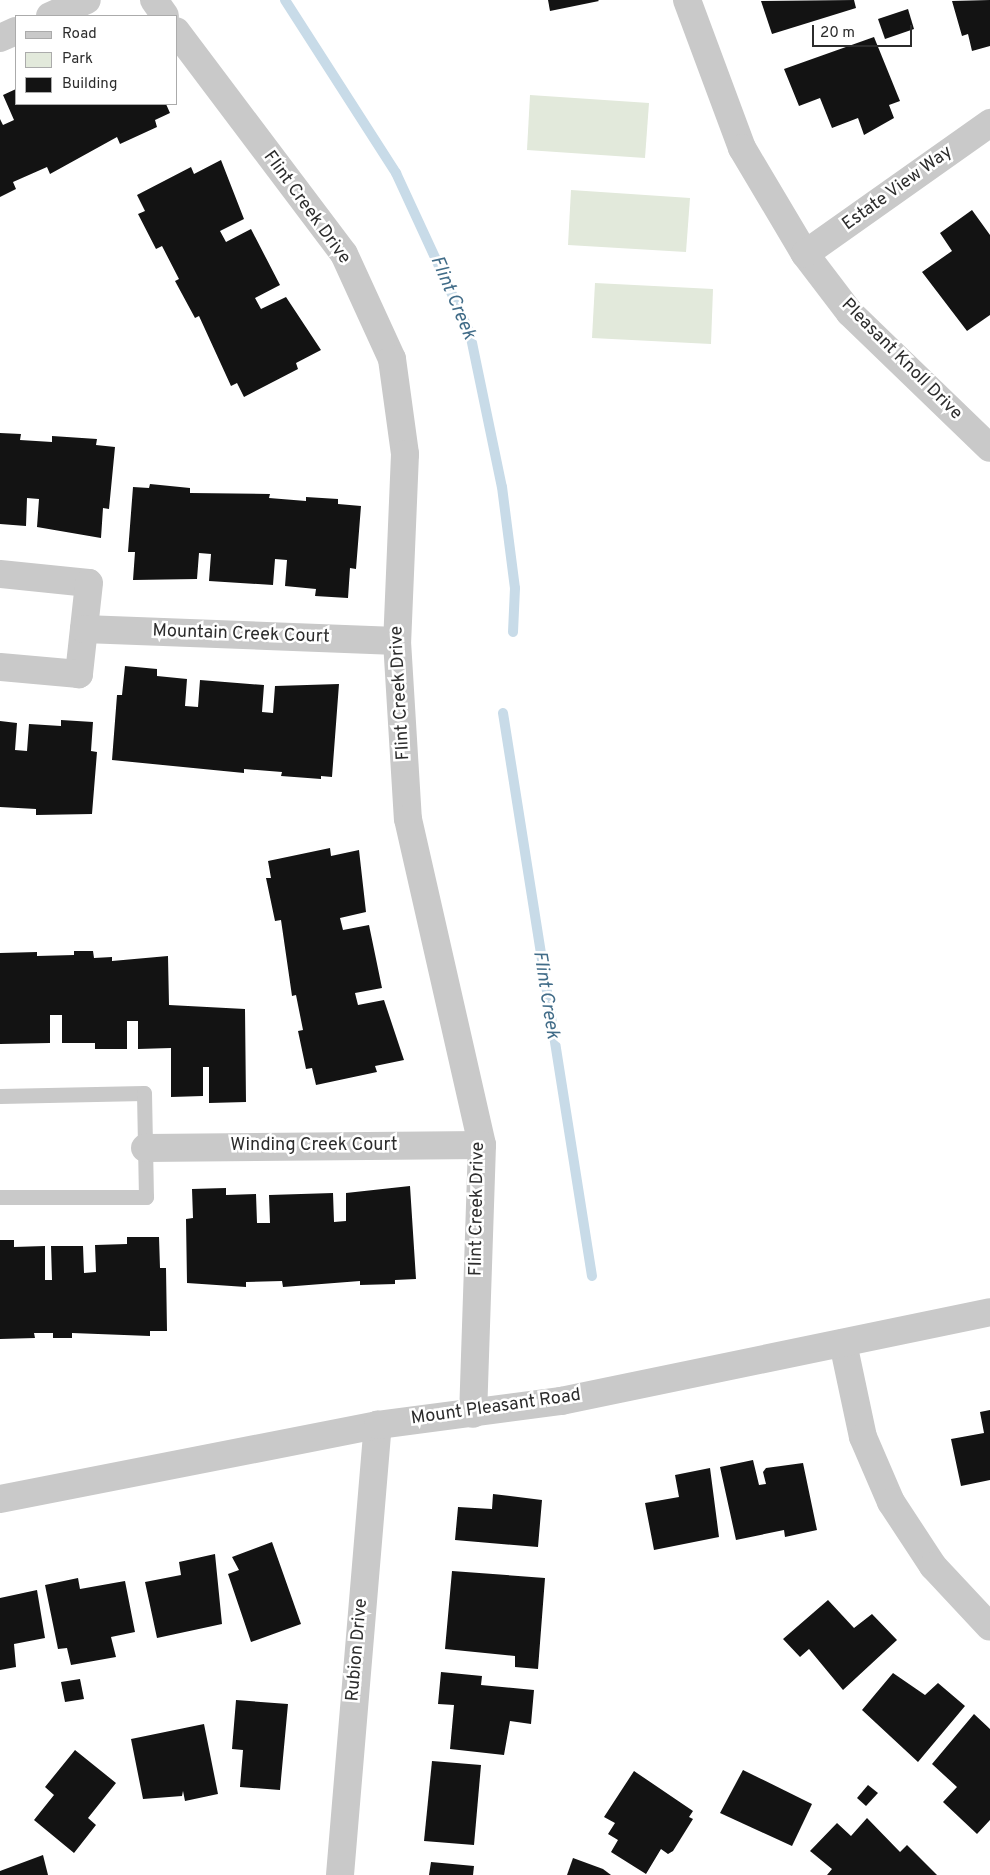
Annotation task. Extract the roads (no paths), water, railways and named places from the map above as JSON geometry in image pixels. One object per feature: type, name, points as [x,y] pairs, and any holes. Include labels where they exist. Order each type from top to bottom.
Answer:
[{"type":"street","points":[[52,15],[87,0]]},
{"type":"street","points":[[154,0],[164,15]]},
{"type":"street","name":"Pleasant Knoll Drive","points":[[687,0],[742,148],[805,254],[850,313],[990,448]]},
{"type":"street","points":[[0,38],[15,31]]},
{"type":"street","name":"Flint Creek Drive","points":[[178,34],[344,254],[392,359],[405,454],[397,641],[408,819],[482,1145],[473,1414]]},
{"type":"street","name":"Estate View Way","points":[[805,254],[990,123]]},
{"type":"street","points":[[0,574],[88,583],[79,674],[0,667]]},
{"type":"street","name":"Mountain Creek Court","points":[[84,629],[397,641]]},
{"type":"street","name":"Winding Creek Court","points":[[145,1148],[482,1145]]},
{"type":"street","name":"Mount Pleasant Road","points":[[0,1499],[378,1424],[473,1414],[561,1401],[990,1312]]},
{"type":"street","points":[[843,1343],[863,1437],[891,1502],[932,1566],[990,1627]]},
{"type":"street","name":"Rubion Drive","points":[[340,1875],[378,1424]]},
{"type":"lane","points":[[0,1096],[144,1093],[146,1197],[0,1196]]},
{"type":"waterway","name":"Flint Creek","points":[[285,0],[396,173],[470,333],[502,487],[515,588],[513,632]]},
{"type":"waterway","name":"Flint Creek","points":[[503,713],[592,1276]]}]
